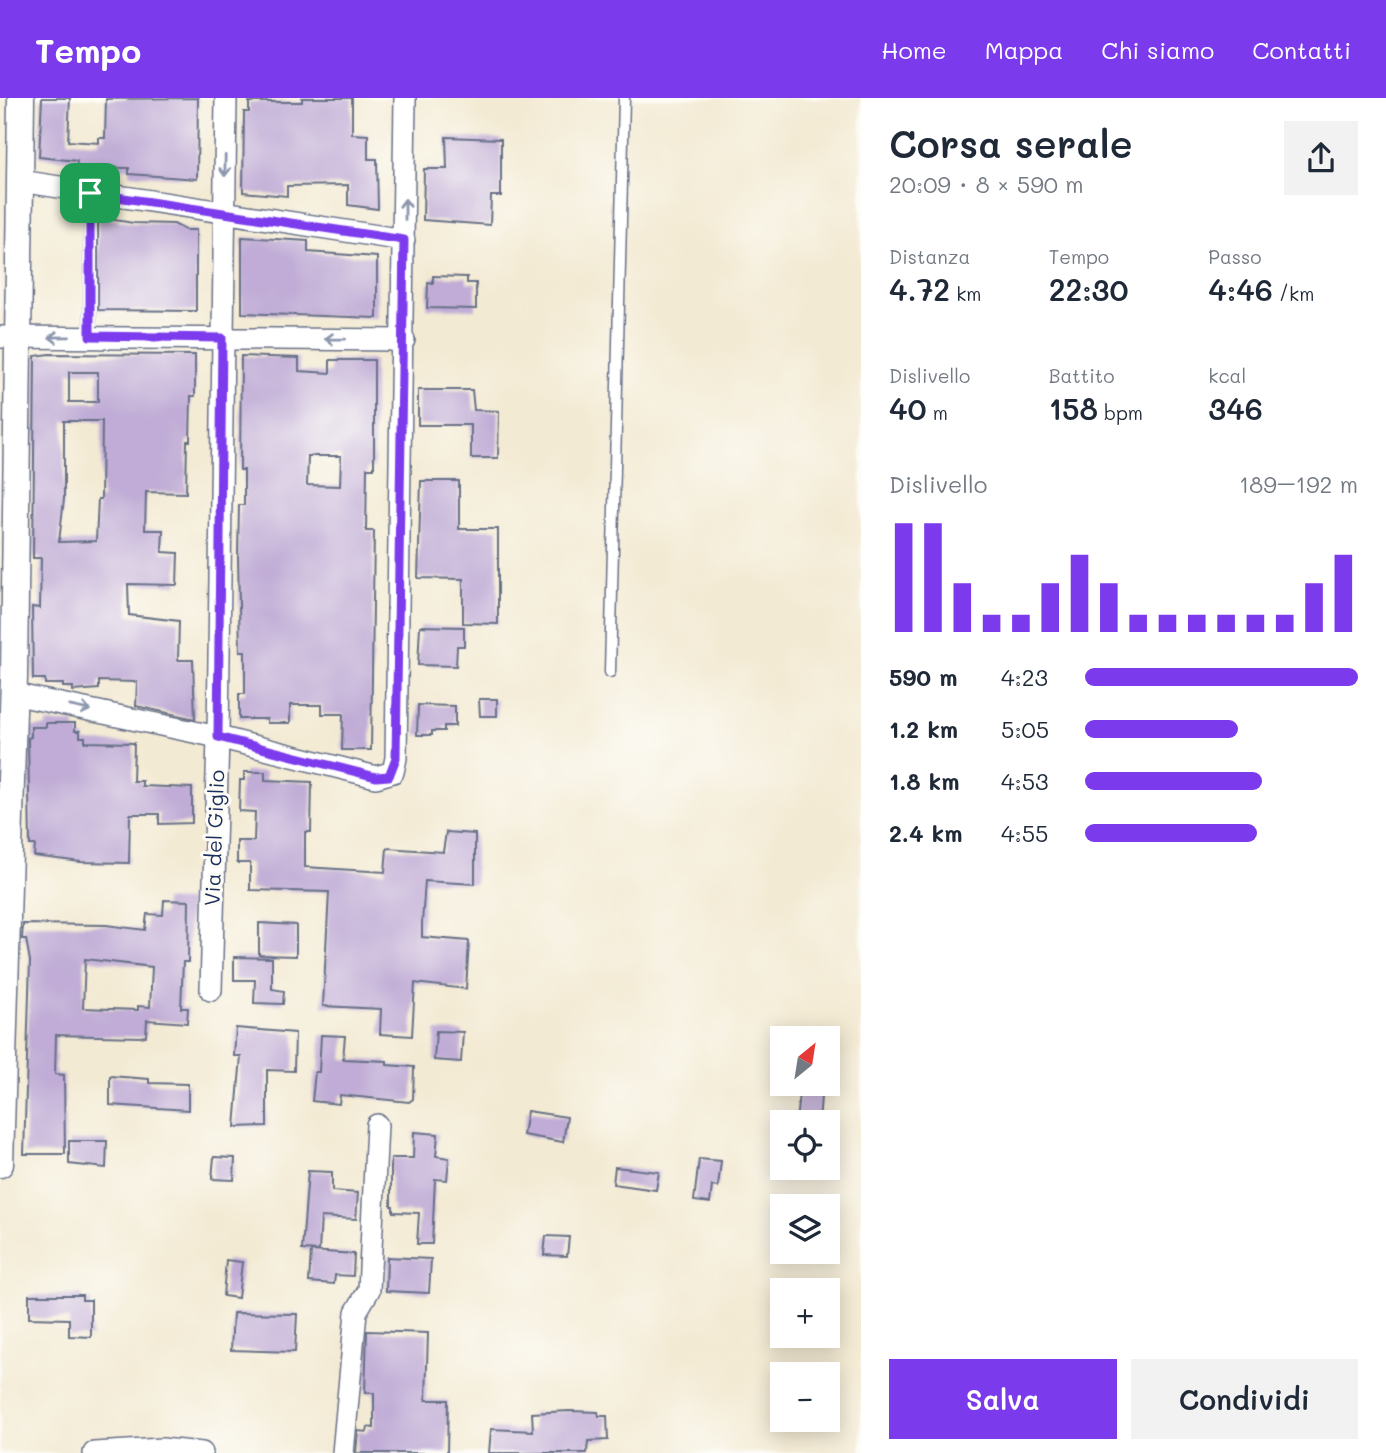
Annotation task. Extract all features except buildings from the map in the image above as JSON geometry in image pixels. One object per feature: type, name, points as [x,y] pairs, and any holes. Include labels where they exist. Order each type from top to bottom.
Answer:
[{"type":"street","points":[[0,1147],[9,681],[9,337],[20,181],[20,98]]},
{"type":"street","name":"Via del Giglio","points":[[211,990],[218,737],[226,98]]},
{"type":"street","points":[[9,681],[376,777],[389,776],[395,767],[404,340],[405,98]]},
{"type":"street","points":[[20,181],[404,240]]},
{"type":"street","points":[[9,337],[404,340]]},
{"type":"street","points":[[343,1453],[356,1312],[369,1290],[377,1125]]},
{"type":"street","points":[[94,1453],[162,1449],[202,1453]]},
{"type":"lane","points":[[610,672],[624,98]]},
{"type":"lane","points":[[90,193],[90,336]]},
{"type":"route","points":[[90,193],[404,240],[396,758],[395,767],[389,776],[376,777],[218,737],[222,338],[90,336],[90,193]]}]
